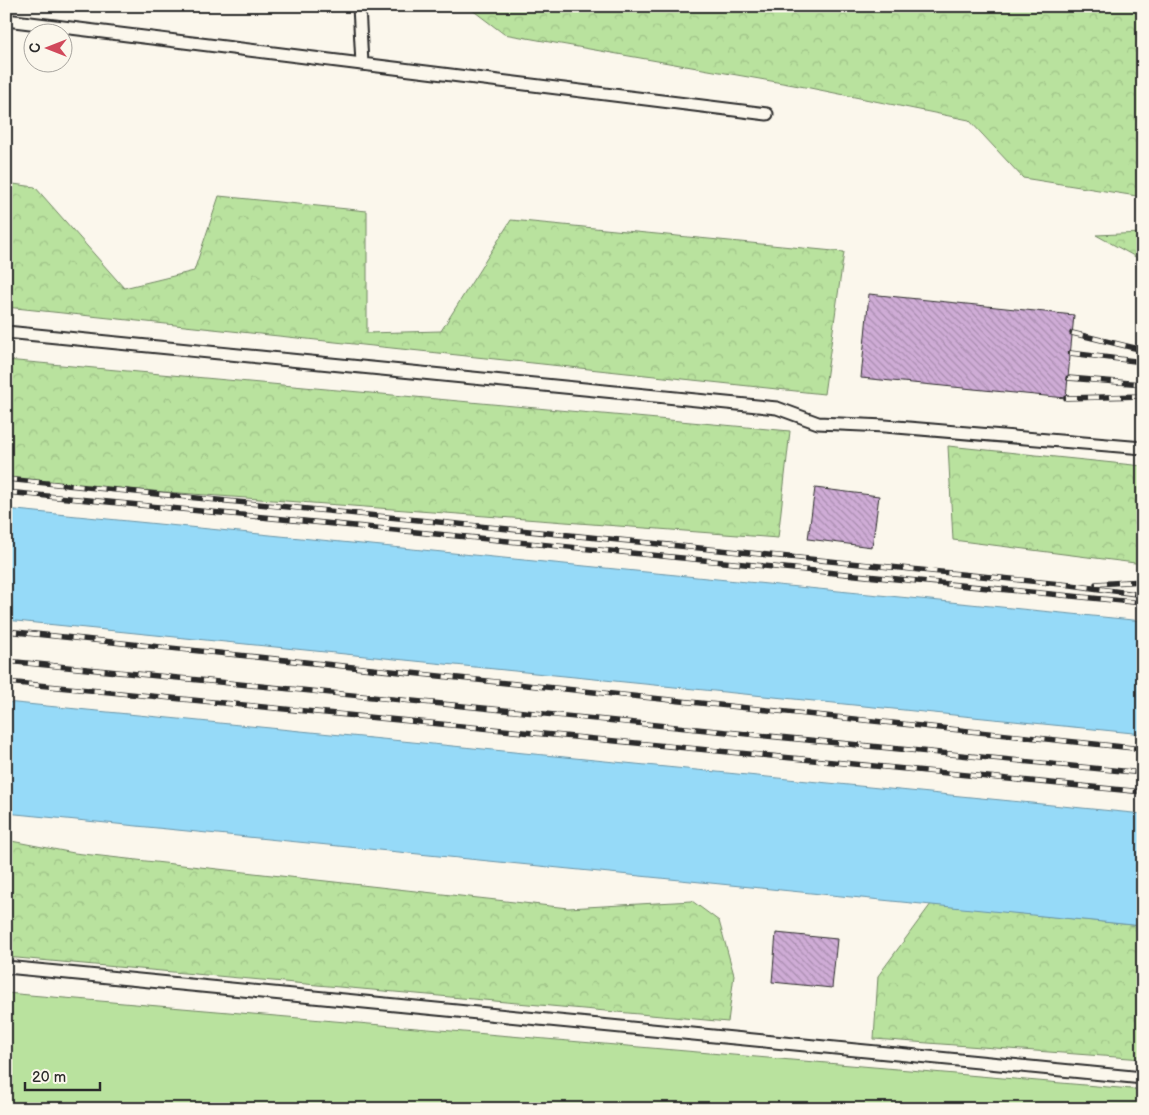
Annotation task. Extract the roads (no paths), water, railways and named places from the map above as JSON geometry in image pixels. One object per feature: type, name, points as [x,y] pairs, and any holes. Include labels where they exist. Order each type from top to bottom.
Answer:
[{"type":"lane","points":[[359,6],[362,64]]},
{"type":"lane","points":[[6,20],[767,114]]},
{"type":"lane","points":[[6,332],[777,408],[818,423],[885,426],[1143,448]]},
{"type":"lane","points":[[6,967],[1143,1078]]},
{"type":"water","points":[[6,509],[1143,621],[1143,734],[6,620]]},
{"type":"water","points":[[6,702],[1143,814],[1143,926],[6,813]]},
{"type":"railway","points":[[1072,333],[1143,350]]},
{"type":"railway","points":[[1070,353],[1143,362]]},
{"type":"railway","points":[[1068,378],[1143,384]]},
{"type":"railway","points":[[1066,398],[1143,396]]},
{"type":"railway","points":[[6,479],[1071,585],[1143,595]]},
{"type":"railway","points":[[6,492],[1143,603]]},
{"type":"railway","points":[[1096,584],[1143,581]]},
{"type":"railway","points":[[6,631],[1143,749]]},
{"type":"railway","points":[[6,661],[1143,773]]},
{"type":"railway","points":[[6,682],[1143,792]]}]
